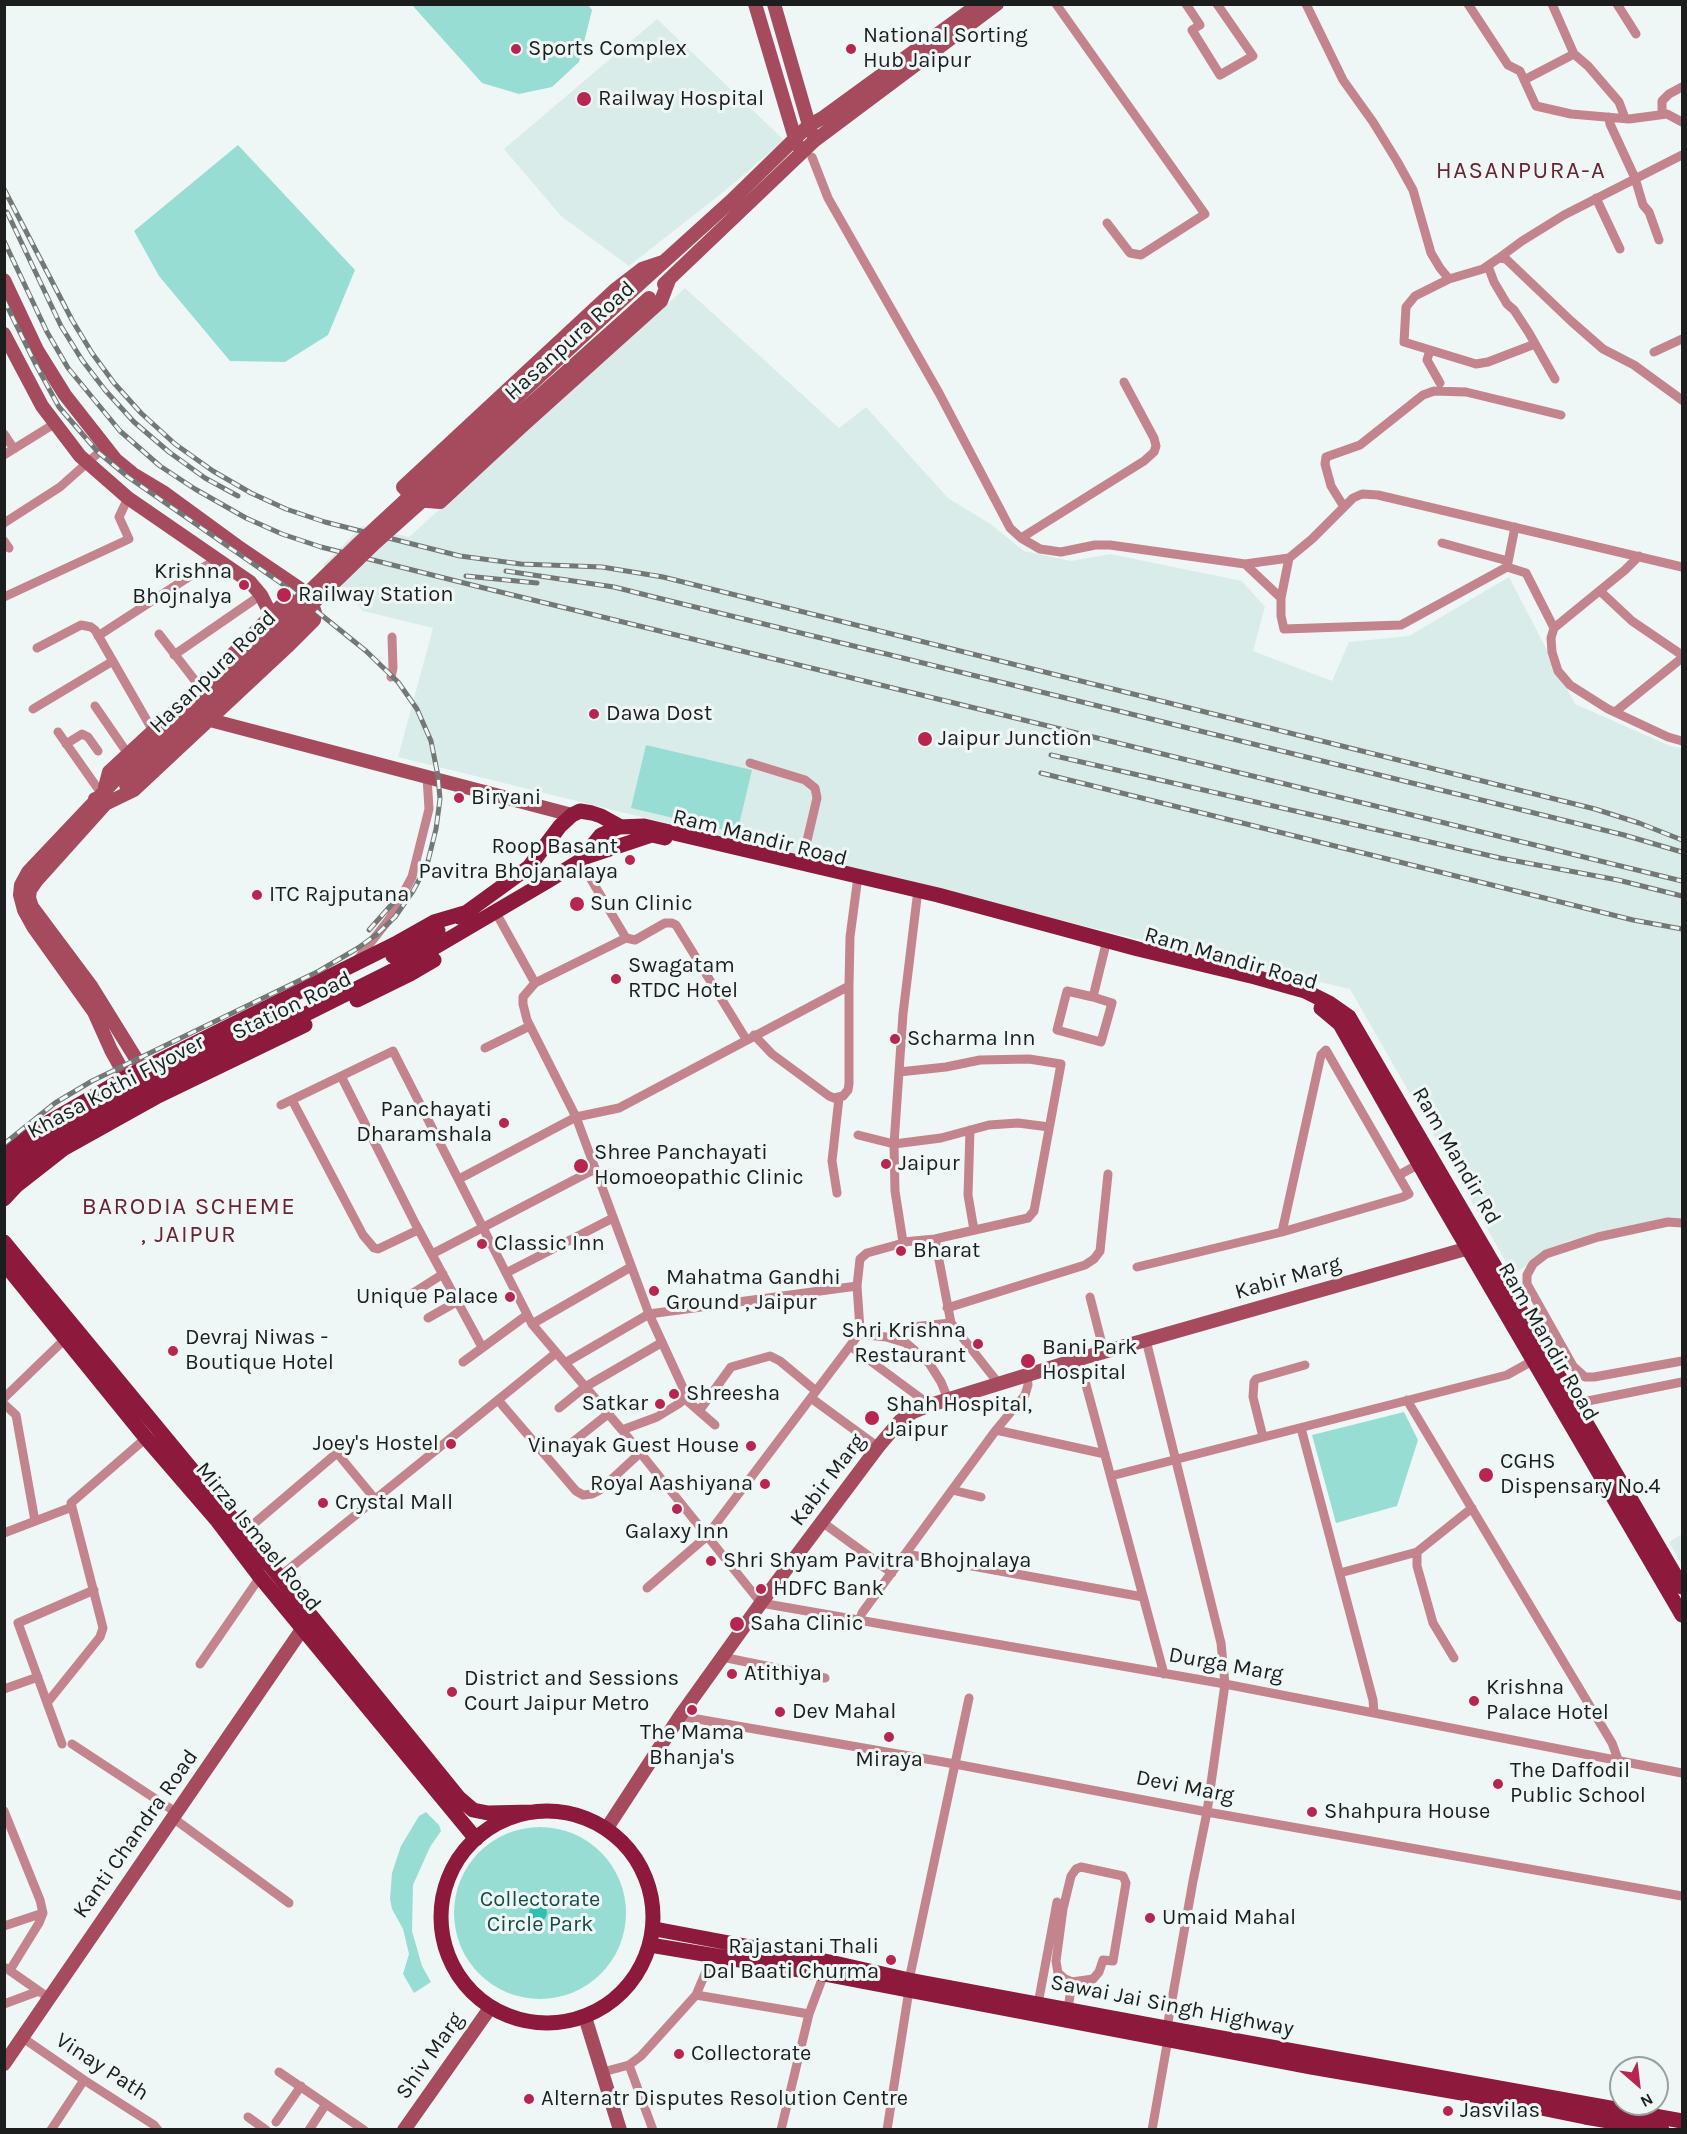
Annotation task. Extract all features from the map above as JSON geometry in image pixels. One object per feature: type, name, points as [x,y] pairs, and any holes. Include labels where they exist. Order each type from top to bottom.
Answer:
[{"type":"main road","points":[[572,815],[580,811],[592,813],[621,827]]},
{"type":"main road","name":"Station Road","points":[[4,1199],[17,1185],[63,1149],[142,1104],[410,974],[460,944],[472,917],[529,867],[560,826],[572,815]]},
{"type":"main road","name":"Ram Mandir Road","points":[[621,827],[644,826],[938,895],[1138,949],[1255,977],[1305,991],[1329,1004]]},
{"type":"main road","points":[[585,855],[601,835],[621,827]]},
{"type":"main road","name":"Ram Mandir Road","points":[[585,855],[652,835],[917,898],[1279,993],[1321,1007],[1340,1024],[1425,1161]]},
{"type":"main road","name":"Station Road","points":[[472,917],[495,911],[585,855]]},
{"type":"main road","points":[[6,1146],[142,1069],[395,945],[434,922],[472,917]]},
{"type":"main road","name":"Khasa Kothi Flyover","points":[[4,1181],[48,1146],[104,1114],[408,963],[472,917]]},
{"type":"main road","name":"Khasa Kothi Flyover","points":[[4,1162],[28,1143],[81,1113],[415,945],[454,929]]},
{"type":"main road","name":"Ram Mandir Rd","points":[[1329,1004],[1349,1017],[1425,1161],[1474,1246],[1537,1339],[1568,1407],[1683,1587]]},
{"type":"main road","points":[[4,1242],[459,1797],[473,1810],[488,1813],[533,1812],[564,1812],[588,1818],[607,1828],[624,1843],[641,1865],[651,1891],[655,1929],[641,1968],[624,1991],[606,2006],[585,2017],[559,2023],[531,2023],[512,2018],[490,2008],[468,1989],[452,1967],[442,1940],[440,1914],[444,1891],[456,1861],[476,1839],[509,1818],[533,1812]]},
{"type":"main road","name":"Ram Mandir Road","points":[[1474,1246],[1534,1360],[1568,1407],[1683,1615]]},
{"type":"main road","name":"Mirza Ismael Road","points":[[7,1270],[216,1519],[260,1577],[476,1839]]},
{"type":"main road","name":"Sawai Jai Singh Highway","points":[[655,1929],[830,1962],[909,1985],[1068,2009],[1168,2033]]},
{"type":"main road","points":[[650,1945],[824,1974],[909,1985],[1364,2070],[1585,2117],[1662,2130]]},
{"type":"main road","points":[[1364,2070],[1683,2121]]},
{"type":"street","points":[[755,4],[795,137],[939,393],[1010,528],[1021,538],[1040,549],[1061,552],[1110,544],[1245,564],[1289,558],[1312,539],[1353,498],[1362,494],[1378,495],[1683,567]]},
{"type":"street","points":[[774,4],[814,141]]},
{"type":"street","points":[[121,782],[356,546],[731,201],[795,137],[979,4]]},
{"type":"street","name":"Hasanpura Road","points":[[158,1096],[91,986],[32,907],[29,898],[30,890],[37,880],[101,797],[121,782],[375,543],[806,156],[814,141],[997,4]]},
{"type":"street","points":[[1056,4],[1205,214],[1141,255],[1130,254],[1107,223]]},
{"type":"street","points":[[1186,4],[1200,25],[1192,30],[1220,75],[1253,56],[1217,4]]},
{"type":"street","points":[[1306,4],[1343,80],[1373,122],[1413,190],[1431,253],[1449,279]]},
{"type":"street","points":[[1468,4],[1508,65],[1520,71],[1536,106],[1571,114],[1625,118],[1667,114],[1683,122]]},
{"type":"street","points":[[1552,4],[1574,54],[1588,66],[1619,102],[1625,118]]},
{"type":"street","points":[[1617,4],[1636,34]]},
{"type":"street","points":[[1524,80],[1574,54]]},
{"type":"street","points":[[1662,114],[1662,101],[1669,94],[1683,87]]},
{"type":"street","points":[[1609,117],[1659,240]]},
{"type":"street","points":[[1535,344],[1488,362],[1476,364],[1404,342],[1406,307],[1415,296],[1449,279],[1488,266],[1563,215],[1683,155]]},
{"type":"street","points":[[1596,198],[1620,249]]},
{"type":"street","points":[[1499,258],[1506,259],[1603,349],[1634,364],[1683,400]]},
{"type":"street","points":[[663,262],[642,269],[616,289],[404,487],[415,500],[440,502],[661,301],[669,280]]},
{"type":"street","points":[[1488,266],[1507,304],[1514,310],[1555,379]]},
{"type":"street","points":[[4,280],[43,359],[64,395],[116,460],[299,588],[311,601],[315,613],[314,620],[218,719],[134,790],[101,797]]},
{"type":"street","points":[[1654,352],[1683,339]]},
{"type":"street","points":[[6,342],[54,424],[87,463],[128,498],[250,582],[261,595],[272,616]]},
{"type":"street","points":[[1430,350],[1427,360],[1440,383]]},
{"type":"street","points":[[1021,538],[1144,461],[1154,452],[1156,446],[1154,438],[1124,382]]},
{"type":"street","points":[[1344,507],[1328,478],[1326,457],[1360,445],[1413,401],[1434,391],[1466,392],[1561,415]]},
{"type":"street","points":[[4,455],[54,424]]},
{"type":"street","points":[[4,434],[14,449]]},
{"type":"street","points":[[4,523],[60,488],[105,447]]},
{"type":"street","points":[[4,597],[129,538],[119,517],[128,498]]},
{"type":"street","points":[[1289,558],[1281,598],[1284,629],[1401,625],[1507,564],[1515,527]]},
{"type":"street","points":[[1442,543],[1507,564],[1526,573],[1554,628]]},
{"type":"street","points":[[1639,556],[1554,628],[1551,638],[1552,652],[1558,671],[1570,685],[1615,712],[1668,737],[1683,741]]},
{"type":"street","points":[[98,636],[218,558]]},
{"type":"street","points":[[1245,564],[1281,598]]},
{"type":"street","points":[[142,1104],[111,1050],[94,1012],[34,928],[24,910],[20,895],[21,885],[28,872],[65,831],[101,797],[109,772],[196,691],[299,588]]},
{"type":"street","points":[[1600,591],[1632,621],[1683,656],[1615,712]]},
{"type":"street","points":[[174,655],[261,595]]},
{"type":"street","points":[[37,648],[81,625],[91,627],[153,731]]},
{"type":"street","points":[[159,634],[196,691],[218,719],[572,815]]},
{"type":"street","points":[[391,677],[392,637]]},
{"type":"street","points":[[33,709],[112,661]]},
{"type":"street","points":[[95,706],[128,754]]},
{"type":"street","points":[[58,732],[101,797]]},
{"type":"street","points":[[66,744],[82,734],[88,737],[98,751]]},
{"type":"street","points":[[750,763],[805,780],[815,788],[817,798],[802,862]]},
{"type":"street","points":[[354,965],[390,918],[412,878],[429,809],[427,777]]},
{"type":"street","points":[[585,855],[626,938]]},
{"type":"street","points":[[622,1430],[657,1417],[680,1403],[684,1398],[684,1390],[649,1314],[576,1117],[530,1026],[523,997],[535,984],[626,938],[635,940],[665,923],[672,923],[676,925],[750,1037],[829,1096],[839,1098],[846,1094],[849,1084],[850,937],[856,884]]},
{"type":"street","points":[[906,1242],[903,1242],[896,1191],[894,1144],[903,1014],[917,898]]},
{"type":"street","points":[[495,911],[535,984]]},
{"type":"street","points":[[1093,998],[1105,948]]},
{"type":"street","points":[[459,1179],[576,1117],[619,1108],[849,986]]},
{"type":"street","points":[[1067,992],[1093,998],[1112,1003],[1101,1042],[1057,1030],[1067,992]]},
{"type":"street","points":[[486,1048],[530,1026]]},
{"type":"street","points":[[280,1105],[393,1051],[532,1324],[622,1430],[761,1604]]},
{"type":"street","points":[[1137,1267],[1281,1232],[1407,1196],[1409,1192],[1329,1052],[1324,1051],[1322,1054],[1281,1232]]},
{"type":"street","points":[[647,1588],[706,1537],[850,1346],[860,1329],[857,1286],[860,1259],[867,1253],[906,1242],[935,1239],[1028,1218],[1034,1211],[1061,1064],[1029,1059],[980,1060],[946,1067],[899,1072]]},
{"type":"street","points":[[341,1076],[418,1230],[482,1347]]},
{"type":"street","points":[[837,1193],[832,1161],[839,1098]]},
{"type":"street","points":[[292,1100],[363,1235],[374,1248],[378,1249],[418,1230]]},
{"type":"street","points":[[858,1135],[894,1144],[941,1138],[989,1125],[1018,1123],[1049,1127]]},
{"type":"street","points":[[970,1130],[968,1195],[974,1230]]},
{"type":"street","points":[[1399,1175],[1425,1161]]},
{"type":"street","points":[[432,1254],[595,1169]]},
{"type":"street","points":[[947,1308],[1085,1265],[1094,1259],[1100,1251],[1108,1174]]},
{"type":"street","points":[[506,1273],[613,1218]]},
{"type":"street","points":[[1683,1223],[1668,1222],[1598,1237],[1545,1254],[1533,1264],[1527,1275],[1527,1284],[1573,1366],[1585,1377],[1683,1361]]},
{"type":"street","points":[[935,1239],[951,1323],[999,1384]]},
{"type":"street","name":"Kabir Marg","points":[[607,1828],[680,1716],[722,1657],[878,1447],[900,1421],[913,1412],[1079,1359],[1474,1246]]},
{"type":"street","points":[[532,1324],[632,1268]]},
{"type":"street","points":[[413,1293],[443,1274]]},
{"type":"street","points":[[565,1363],[649,1314],[857,1286]]},
{"type":"street","points":[[1090,1297],[1104,1352]]},
{"type":"street","points":[[428,1318],[458,1301]]},
{"type":"street","points":[[463,1362],[527,1315]]},
{"type":"street","points":[[911,1327],[951,1323]]},
{"type":"street","points":[[1537,1339],[1554,1332]]},
{"type":"street","points":[[857,1334],[886,1337],[906,1343],[929,1363],[948,1399]]},
{"type":"street","points":[[4,1398],[65,1339]]},
{"type":"street","points":[[1146,1340],[1221,1643],[1225,1684],[1207,1812],[1193,1881],[1152,2130]]},
{"type":"street","points":[[559,1408],[585,1387],[661,1343]]},
{"type":"street","points":[[850,1346],[930,1405]]},
{"type":"street","points":[[279,1577],[556,1353]]},
{"type":"street","points":[[699,1411],[731,1367],[770,1356],[780,1361],[814,1394],[878,1447]]},
{"type":"street","points":[[1079,1359],[1164,1674]]},
{"type":"street","points":[[1111,1476],[1507,1375],[1534,1360]]},
{"type":"street","points":[[1263,1437],[1253,1396],[1254,1382],[1256,1379],[1305,1365]]},
{"type":"street","points":[[859,1621],[862,1613],[996,1430],[1025,1395],[1028,1385],[1027,1375]]},
{"type":"street","points":[[1568,1407],[1683,1382]]},
{"type":"street","points":[[684,1398],[714,1425]]},
{"type":"street","points":[[498,1400],[576,1491],[583,1495],[600,1490],[640,1453]]},
{"type":"street","points":[[1407,1400],[1612,1743],[1619,1762]]},
{"type":"street","points":[[4,1404],[16,1415],[35,1521]]},
{"type":"street","points":[[574,1441],[608,1414]]},
{"type":"street","points":[[1301,1428],[1373,1700],[1374,1713]]},
{"type":"street","points":[[996,1430],[1105,1454]]},
{"type":"street","points":[[47,1703],[100,1637],[103,1628],[71,1503],[146,1438]]},
{"type":"street","points":[[243,1533],[338,1453],[375,1499]]},
{"type":"street","points":[[952,1490],[981,1497]]},
{"type":"street","points":[[4,1533],[72,1507]]},
{"type":"street","points":[[1340,1573],[1417,1552],[1472,1508]]},
{"type":"street","points":[[822,1522],[892,1573]]},
{"type":"street","points":[[1417,1552],[1417,1566],[1433,1623],[1454,1658]]},
{"type":"street","points":[[906,1554],[1143,1597]]},
{"type":"street","points":[[200,1664],[260,1577]]},
{"type":"street","points":[[62,1744],[18,1623],[94,1590]]},
{"type":"street","name":"Durga Marg","points":[[761,1604],[1225,1684],[1683,1773]]},
{"type":"street","name":"Kanti Chandra Road","points":[[4,2064],[23,2038],[44,1995],[175,1815],[303,1628]]},
{"type":"street","points":[[722,1657],[825,1678]]},
{"type":"street","points":[[4,1689],[38,1677]]},
{"type":"street","points":[[886,2130],[909,1985],[969,1698]]},
{"type":"street","name":"Devi Marg","points":[[680,1716],[1683,1896]]},
{"type":"street","points":[[72,1744],[175,1815],[289,1903]]},
{"type":"street","points":[[4,1811],[40,1900],[43,1913],[39,1923],[7,1969],[44,1995]]},
{"type":"street","points":[[1082,1867],[1123,1876],[1126,1883],[1113,1961],[1102,1960],[1099,1972],[1093,1979],[1072,1982],[1058,1972],[1056,1961],[1062,1909],[1071,1876],[1076,1869],[1082,1867]]},
{"type":"street","points":[[1038,2004],[1057,1902]]},
{"type":"street","points":[[4,1926],[43,1913]]},
{"type":"street","points":[[603,2072],[629,2065],[641,2056],[696,1995],[713,1955]]},
{"type":"street","points":[[781,2130],[809,2014],[824,1974]]},
{"type":"street","points":[[1068,2009],[1072,1982]]},
{"type":"street","points":[[4,2004],[44,1995]]},
{"type":"street","points":[[696,1995],[809,2014]]},
{"type":"street","name":"Shiv Marg","points":[[404,2130],[490,2008]]},
{"type":"street","points":[[585,2017],[620,2130]]},
{"type":"street","name":"Vinay Path","points":[[23,2038],[154,2125],[158,2130]]},
{"type":"street","points":[[629,2065],[653,2130]]},
{"type":"street","points":[[279,2072],[364,2130]]},
{"type":"street","points":[[51,2130],[84,2080]]},
{"type":"street","points":[[276,2122],[301,2086]]},
{"type":"street","points":[[309,2130],[326,2104]]},
{"type":"street","points":[[248,2117],[266,2130]]},
{"type":"shaded area","points":[[657,19],[784,140],[727,189],[629,266],[561,216],[504,149]]},
{"type":"shaded area","points":[[685,288],[839,428],[866,407],[948,498],[992,525],[1024,551],[1071,561],[1110,554],[1242,581],[1265,607],[1253,651],[1332,681],[1349,642],[1409,636],[1509,577],[1575,704],[1670,746],[1682,748],[1682,1218],[1568,1241],[1513,1274],[1350,989],[1182,950],[398,757],[433,628],[363,611],[323,565],[362,526],[409,537]]},
{"type":"shaded area","points":[[1682,1534],[1682,1565],[1669,1542]]},
{"type":"shaded area","points":[[538,1904],[544,1907],[547,1913],[544,1919],[538,1922],[532,1919],[529,1913],[532,1907]]},
{"type":"green space","name":"Sports Complex","points":[[412,5],[588,5],[592,10],[579,62],[552,87],[519,94],[482,83]]},
{"type":"green space","points":[[238,145],[355,270],[328,335],[285,362],[230,361],[159,276],[134,231]]},
{"type":"green space","points":[[646,745],[752,770],[737,833],[631,808]]},
{"type":"green space","points":[[1404,1412],[1418,1440],[1397,1506],[1336,1523],[1312,1435]]},
{"type":"green space","points":[[426,1812],[439,1825],[441,1831],[430,1847],[413,1885],[412,1931],[422,1966],[431,1982],[414,1993],[403,1974],[409,1954],[403,1929],[392,1909],[390,1899],[392,1873],[401,1846],[419,1816]]},
{"type":"green space","name":"Collectorate Circle Park","points":[[540,1827],[573,1834],[588,1841],[601,1852],[612,1865],[619,1880],[626,1913],[619,1946],[612,1961],[601,1974],[588,1985],[573,1992],[540,1999],[507,1992],[492,1985],[479,1974],[468,1961],[461,1946],[454,1913],[461,1880],[468,1865],[479,1852],[492,1841],[507,1834]]},
{"type":"railway","points":[[4,189],[72,320],[114,383],[141,413],[175,444],[213,471],[251,493],[286,509],[325,522],[460,556],[521,564],[602,567],[663,577],[1595,809],[1682,840]]},
{"type":"railway","points":[[7,212],[61,326],[82,360],[105,390],[134,422],[169,452],[205,478],[238,496]]},
{"type":"railway","points":[[4,241],[47,332],[68,368],[120,431],[160,466],[195,489],[246,518],[282,534],[321,547],[484,588],[1682,881]]},
{"type":"railway","points":[[4,300],[59,407],[98,452],[128,477],[288,588],[366,651],[398,682],[417,709],[431,741],[440,799],[436,829],[427,865],[395,917],[376,935],[319,971],[92,1081],[55,1103],[4,1144]]},
{"type":"railway","points":[[506,571],[614,587],[1624,835],[1682,852]]},
{"type":"railway","points":[[466,576],[537,583]]},
{"type":"railway","points":[[1051,755],[1500,858],[1618,880],[1682,896]]},
{"type":"railway","points":[[1041,773],[1633,920],[1682,929]]},
{"type":"railway","points":[[369,930],[401,894]]},
{"type":"place","name":"Sports Complex","points":[[516,49]]},
{"type":"place","name":"National Sorting Hub Jaipur","points":[[851,49]]},
{"type":"place","name":"Railway Hospital","points":[[584,99]]},
{"type":"place","name":"Krishna Bhojnalya","points":[[244,585]]},
{"type":"place","name":"Railway Station","points":[[284,595]]},
{"type":"place","name":"Dawa Dost","points":[[594,714]]},
{"type":"place","name":"Jaipur Junction","points":[[925,739]]},
{"type":"place","name":"Biryani","points":[[459,798]]},
{"type":"place","name":"Roop Basant Pavitra Bhojanalaya","points":[[630,860]]},
{"type":"place","name":"ITC Rajputana","points":[[257,895]]},
{"type":"place","name":"Sun Clinic","points":[[577,904]]},
{"type":"place","name":"Swagatam RTDC Hotel","points":[[616,979]]},
{"type":"place","name":"Scharma Inn","points":[[895,1039]]},
{"type":"place","name":"Panchayati Dharamshala","points":[[504,1123]]},
{"type":"place","name":"Jaipur","points":[[886,1164]]},
{"type":"place","name":"Shree Panchayati Homoeopathic Clinic","points":[[581,1166]]},
{"type":"place","name":"Classic Inn","points":[[482,1244]]},
{"type":"place","name":"Bharat","points":[[901,1251]]},
{"type":"place","name":"Mahatma Gandhi Ground , Jaipur","points":[[654,1291]]},
{"type":"place","name":"Unique Palace","points":[[510,1297]]},
{"type":"place","name":"Shri Krishna Restaurant","points":[[978,1344]]},
{"type":"place","name":"Devraj Niwas - Boutique Hotel","points":[[173,1351]]},
{"type":"place","name":"Bani Park Hospital","points":[[1028,1361]]},
{"type":"place","name":"Shreesha","points":[[674,1394]]},
{"type":"place","name":"Satkar","points":[[660,1404]]},
{"type":"place","name":"Shah Hospital, Jaipur","points":[[872,1418]]},
{"type":"place","name":"Joey's Hostel","points":[[451,1444]]},
{"type":"place","name":"Vinayak Guest House","points":[[751,1446]]},
{"type":"place","name":"CGHS Dispensary No.4","points":[[1486,1475]]},
{"type":"place","name":"Royal Aashiyana","points":[[765,1484]]},
{"type":"place","name":"Crystal Mall","points":[[323,1503]]},
{"type":"place","name":"Galaxy Inn","points":[[677,1509]]},
{"type":"place","name":"Shri Shyam Pavitra Bhojnalaya","points":[[711,1561]]},
{"type":"place","name":"HDFC Bank","points":[[761,1589]]},
{"type":"place","name":"Saha Clinic","points":[[737,1624]]},
{"type":"place","name":"Atithiya","points":[[732,1674]]},
{"type":"place","name":"District and Sessions Court Jaipur Metro","points":[[452,1692]]},
{"type":"place","name":"Krishna Palace Hotel","points":[[1474,1701]]},
{"type":"place","name":"The Mama Bhanja's","points":[[692,1710]]},
{"type":"place","name":"Dev Mahal","points":[[780,1712]]},
{"type":"place","name":"Miraya","points":[[889,1737]]},
{"type":"place","name":"The Daffodil Public School","points":[[1498,1784]]},
{"type":"place","name":"Shahpura House","points":[[1312,1812]]},
{"type":"place","name":"Umaid Mahal","points":[[1150,1918]]},
{"type":"place","name":"Rajastani Thali Dal Baati Churma","points":[[891,1960]]},
{"type":"place","name":"Collectorate","points":[[679,2054]]},
{"type":"place","name":"Alternatr Disputes Resolution Centre","points":[[529,2099]]},
{"type":"place","name":"Jasvilas","points":[[1448,2111]]},
{"type":"district","name":"HASANPURA-A","points":[[1521,171]]},
{"type":"district","name":"BARODIA SCHEME , JAIPUR","points":[[189,1221]]}]
